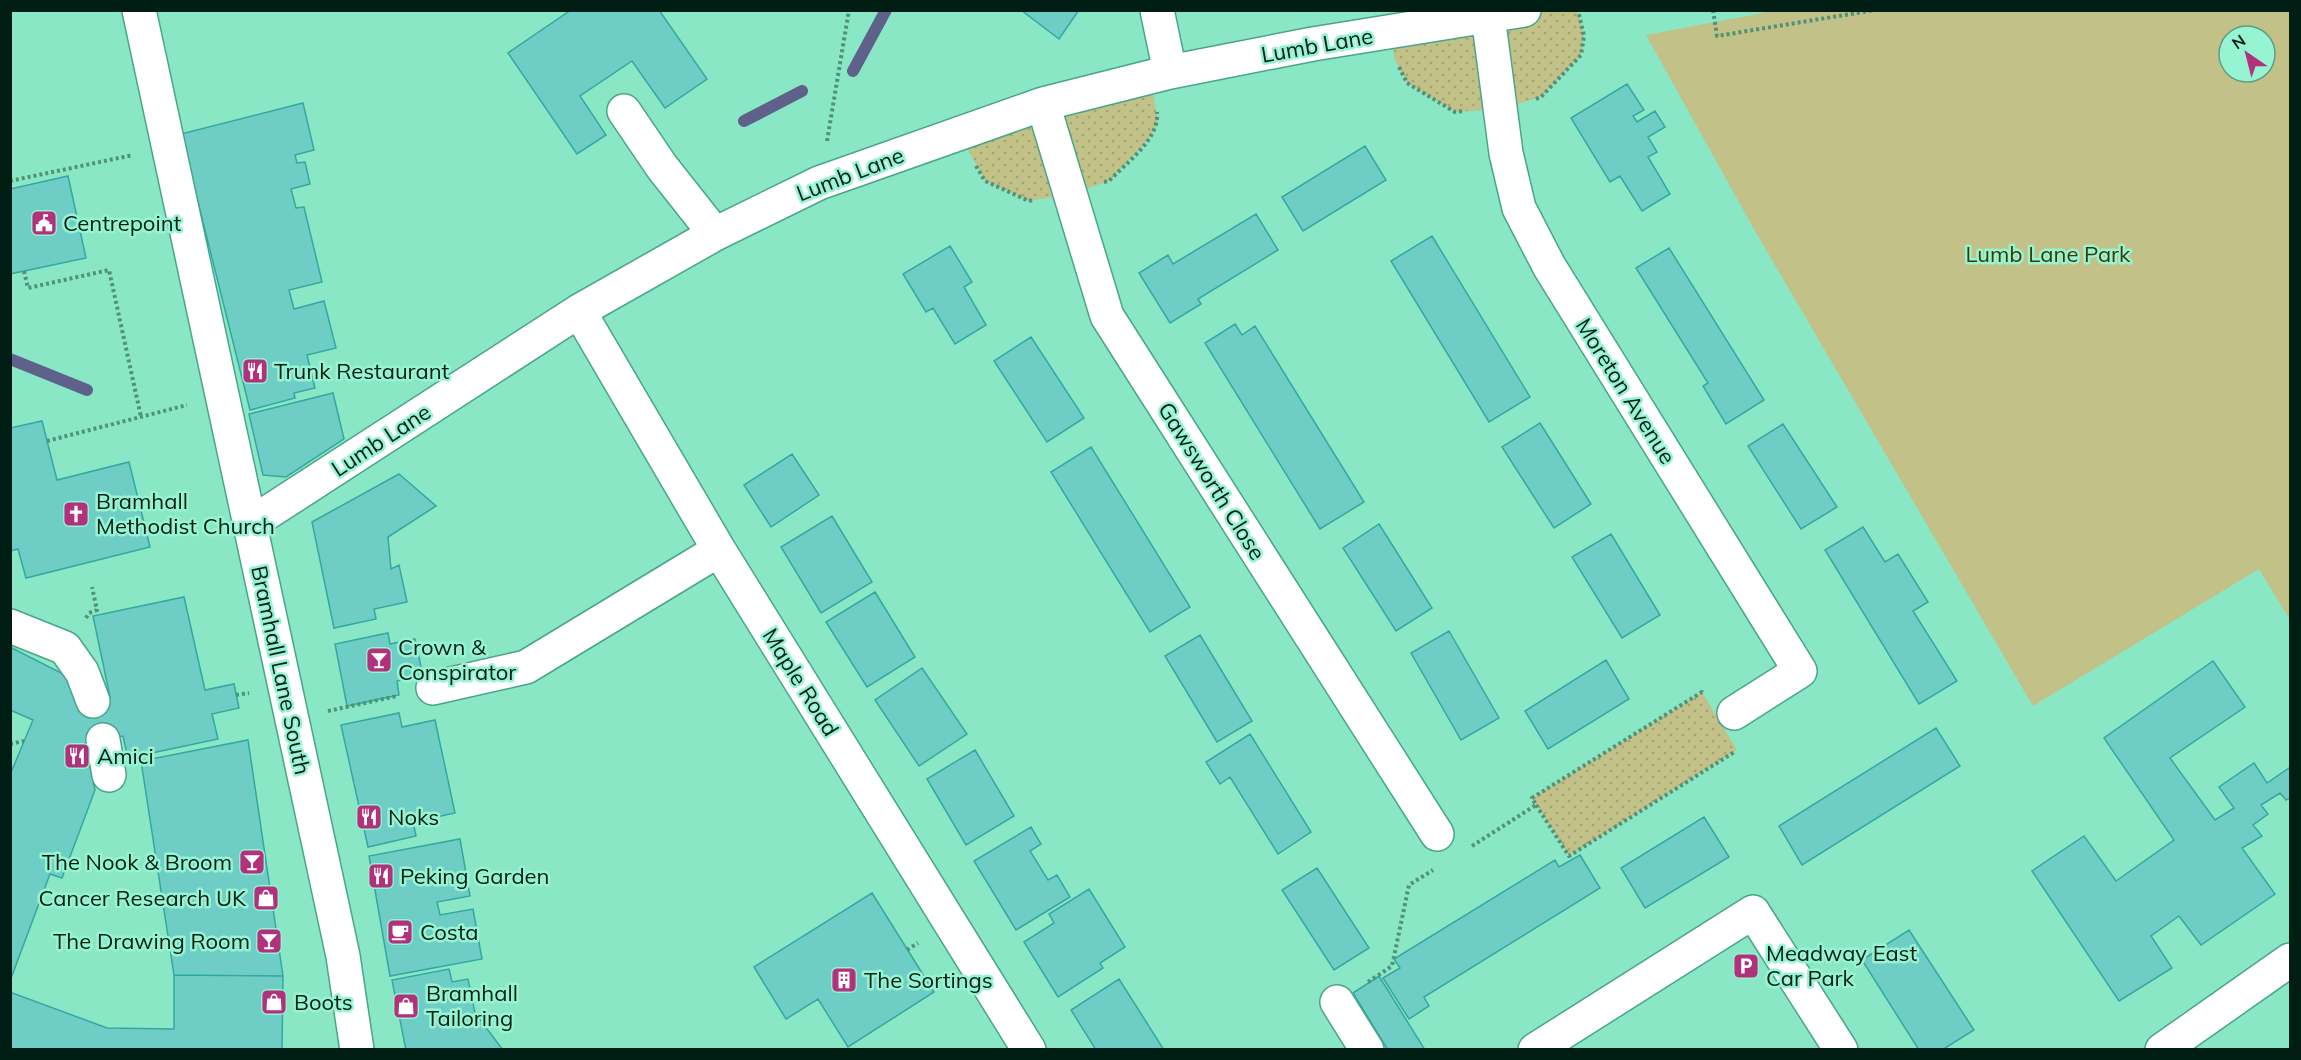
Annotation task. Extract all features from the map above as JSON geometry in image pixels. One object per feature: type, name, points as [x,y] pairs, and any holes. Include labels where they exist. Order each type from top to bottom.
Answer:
[{"type":"street","name":"Bramhall Lane South","points":[[139,10],[343,956],[357,1050]]},
{"type":"street","points":[[1157,10],[1170,72]]},
{"type":"street","name":"Lumb Lane","points":[[250,524],[579,311],[715,234],[819,183],[1043,104],[1170,72],[1312,44],[1524,10]]},
{"type":"street","name":"Moreton Avenue","points":[[1488,16],[1506,153],[1519,208],[1549,266],[1800,671],[1725,719]]},
{"type":"street","name":"Gawsworth Close","points":[[1043,104],[1107,316],[1437,834]]},
{"type":"street","points":[[624,111],[662,167],[715,234]]},
{"type":"street","name":"Maple Road","points":[[579,311],[719,550],[1029,1050]]},
{"type":"street","points":[[433,688],[526,667],[719,550]]},
{"type":"street","points":[[10,626],[65,648],[82,672],[93,701]]},
{"type":"street","points":[[103,740],[110,775]]},
{"type":"street","points":[[1535,1050],[1754,912],[1841,1050]]},
{"type":"street","points":[[2162,1050],[2290,960]]},
{"type":"street","points":[[1337,1002],[1367,1050]]},
{"type":"path","points":[[819,183],[849,10]]},
{"type":"path","points":[[1713,10],[1717,36],[1875,10]]},
{"type":"path","points":[[10,182],[169,147]]},
{"type":"path","points":[[24,271],[28,288],[109,270],[141,417]]},
{"type":"path","points":[[47,441],[222,396]]},
{"type":"path","points":[[292,719],[433,688]]},
{"type":"path","points":[[1702,692],[1725,719],[1737,750],[1569,856],[1532,798],[1702,692]]},
{"type":"path","points":[[10,744],[24,741]]},
{"type":"path","points":[[1468,848],[1536,805]]},
{"type":"path","points":[[1337,1002],[1392,966],[1409,885],[1438,867]]},
{"type":"green space","points":[[1578,10],[1584,36],[1581,55],[1541,97],[1501,109],[1455,112],[1407,83],[1395,60],[1390,32],[1524,11]]},
{"type":"green space","name":"Lumb Lane Park","points":[[1779,10],[2290,11],[2290,620],[2259,569],[2033,706],[1755,231],[1646,35]]},
{"type":"green space","points":[[1150,77],[1158,121],[1150,138],[1109,181],[1071,194],[1029,201],[985,181],[959,133]]},
{"type":"green space","points":[[1702,692],[1737,750],[1569,856],[1532,798]]},
{"type":"building","points":[[571,10],[659,10],[707,79],[665,108],[632,61],[580,96],[606,135],[577,154],[508,53]]},
{"type":"building","points":[[1021,10],[1079,10],[1059,39]]},
{"type":"building","points":[[1627,84],[1644,110],[1633,116],[1637,122],[1655,111],[1665,127],[1648,137],[1657,152],[1648,157],[1670,194],[1642,211],[1620,176],[1610,182],[1571,118]]},
{"type":"building","points":[[303,103],[314,150],[295,155],[297,163],[305,162],[310,184],[291,189],[296,208],[304,207],[322,282],[289,290],[294,309],[324,301],[336,348],[307,355],[315,388],[294,393],[295,398],[250,410],[181,134]]},
{"type":"building","points":[[1365,146],[1386,180],[1303,231],[1282,197]]},
{"type":"building","name":"Centrepoint","points":[[68,176],[86,258],[10,274],[10,189]]},
{"type":"building","points":[[1256,214],[1278,250],[1198,299],[1201,304],[1170,323],[1139,273],[1168,255],[1173,264]]},
{"type":"building","points":[[1432,236],[1530,397],[1489,422],[1391,261]]},
{"type":"building","points":[[950,246],[972,282],[964,287],[986,325],[955,344],[933,308],[926,312],[903,274]]},
{"type":"building","points":[[1669,248],[1764,400],[1726,424],[1703,386],[1708,383],[1636,268]]},
{"type":"building","points":[[1235,324],[1242,335],[1255,326],[1364,502],[1320,529],[1205,343]]},
{"type":"building","points":[[1031,337],[1084,418],[1047,442],[994,361]]},
{"type":"building","points":[[333,393],[344,439],[286,477],[263,475],[249,414]]},
{"type":"building","name":"Bramhall Methodist Church","points":[[42,421],[57,480],[129,462],[150,547],[26,578],[18,549],[10,551],[10,428]]},
{"type":"building","points":[[1540,423],[1591,504],[1554,528],[1502,447]]},
{"type":"building","points":[[1783,424],[1837,507],[1801,529],[1748,446]]},
{"type":"building","points":[[1091,447],[1190,607],[1150,632],[1051,472]]},
{"type":"building","points":[[792,454],[819,495],[771,527],[744,485]]},
{"type":"building","points":[[399,474],[436,506],[388,537],[391,569],[399,565],[407,602],[374,609],[376,619],[334,628],[312,522]]},
{"type":"building","points":[[832,516],[872,582],[821,613],[781,547]]},
{"type":"building","points":[[1379,524],[1432,608],[1396,631],[1343,548]]},
{"type":"building","points":[[1863,527],[1885,562],[1898,554],[1928,602],[1913,611],[1957,681],[1919,704],[1825,550]]},
{"type":"building","points":[[1611,534],[1660,615],[1622,638],[1572,557]]},
{"type":"building","points":[[875,592],[915,657],[867,687],[826,622]]},
{"type":"building","points":[[184,597],[205,690],[234,684],[239,708],[212,714],[218,739],[128,758],[123,736],[85,743],[95,790],[62,878],[50,874],[10,981],[10,775],[33,720],[10,710],[10,647],[71,678],[76,704],[110,697],[93,616]]},
{"type":"building","points":[[1449,631],[1499,718],[1461,740],[1411,653]]},
{"type":"building","name":"Crown & Conspirator","points":[[388,633],[390,644],[415,639],[423,676],[397,681],[399,695],[347,706],[335,644]]},
{"type":"building","points":[[1200,635],[1252,721],[1217,742],[1165,656]]},
{"type":"building","points":[[1606,660],[1629,699],[1548,749],[1525,711]]},
{"type":"building","points":[[2213,661],[2245,707],[2170,758],[2215,820],[2234,808],[2219,787],[2254,763],[2267,783],[2289,768],[2290,798],[2286,800],[2280,793],[2261,805],[2268,814],[2253,825],[2262,836],[2242,848],[2275,894],[2201,945],[2179,916],[2151,936],[2172,968],[2119,1001],[2032,871],[2084,836],[2116,881],[2174,840],[2104,738]]},
{"type":"building","points":[[922,668],[967,734],[919,766],[875,700]]},
{"type":"building","points":[[399,713],[402,727],[435,720],[455,813],[413,822],[416,836],[368,847],[341,725]]},
{"type":"building","points":[[1936,728],[1960,766],[1802,865],[1779,826]]},
{"type":"building","points":[[1250,734],[1311,832],[1278,854],[1230,777],[1220,784],[1206,762]]},
{"type":"building","points":[[248,740],[283,976],[174,975],[141,761]]},
{"type":"building","points":[[975,750],[1014,816],[966,845],[927,779]]},
{"type":"building","points":[[1704,817],[1729,857],[1645,908],[1621,868]]},
{"type":"building","points":[[1031,827],[1041,844],[1030,851],[1048,880],[1057,875],[1070,897],[1016,930],[974,861]]},
{"type":"building","points":[[460,839],[470,896],[437,902],[440,915],[473,909],[482,959],[390,976],[369,856]]},
{"type":"building","points":[[1580,855],[1600,888],[1424,997],[1429,1006],[1409,1019],[1383,978],[1400,968],[1394,959],[1555,860],[1559,867]]},
{"type":"building","points":[[1317,868],[1369,948],[1334,970],[1282,890]]},
{"type":"building","points":[[1089,889],[1125,947],[1100,963],[1103,968],[1058,997],[1024,942],[1054,923],[1049,914]]},
{"type":"building","name":"The Sortings","points":[[872,893],[934,992],[848,1047],[818,999],[786,1019],[754,967]]},
{"type":"building","points":[[1909,930],[1974,1030],[1942,1050],[1919,1050],[1862,960]]},
{"type":"building","points":[[449,969],[452,982],[468,979],[475,1013],[503,1050],[406,1050],[392,980]]},
{"type":"building","points":[[174,975],[283,976],[282,1050],[10,1050],[10,992],[107,1028],[174,1029]]},
{"type":"building","points":[[1379,976],[1425,1050],[1388,1050],[1353,993]]},
{"type":"building","points":[[1119,979],[1164,1050],[1096,1050],[1071,1010]]},
{"type":"waterway","points":[[853,71],[886,10]]},
{"type":"waterway","points":[[744,121],[802,91]]},
{"type":"waterway","points":[[10,359],[87,390]]},
{"type":"place","name":"Centrepoint","points":[[44,223]]},
{"type":"place","name":"Trunk Restaurant","points":[[255,371]]},
{"type":"place","name":"Bramhall Methodist Church","points":[[76,514]]},
{"type":"place","name":"Crown & Conspirator","points":[[379,660]]},
{"type":"place","name":"Amici","points":[[77,756]]},
{"type":"place","name":"Noks","points":[[369,817]]},
{"type":"place","name":"The Nook & Broom","points":[[252,862]]},
{"type":"place","name":"Peking Garden","points":[[381,876]]},
{"type":"place","name":"Cancer Research UK","points":[[266,898]]},
{"type":"place","name":"Costa","points":[[400,932]]},
{"type":"place","name":"The Drawing Room","points":[[269,941]]},
{"type":"place","name":"Meadway East Car Park","points":[[1746,966]]},
{"type":"place","name":"The Sortings","points":[[844,980]]},
{"type":"place","name":"Boots","points":[[274,1002]]},
{"type":"place","name":"Bramhall Tailoring","points":[[406,1006]]}]
